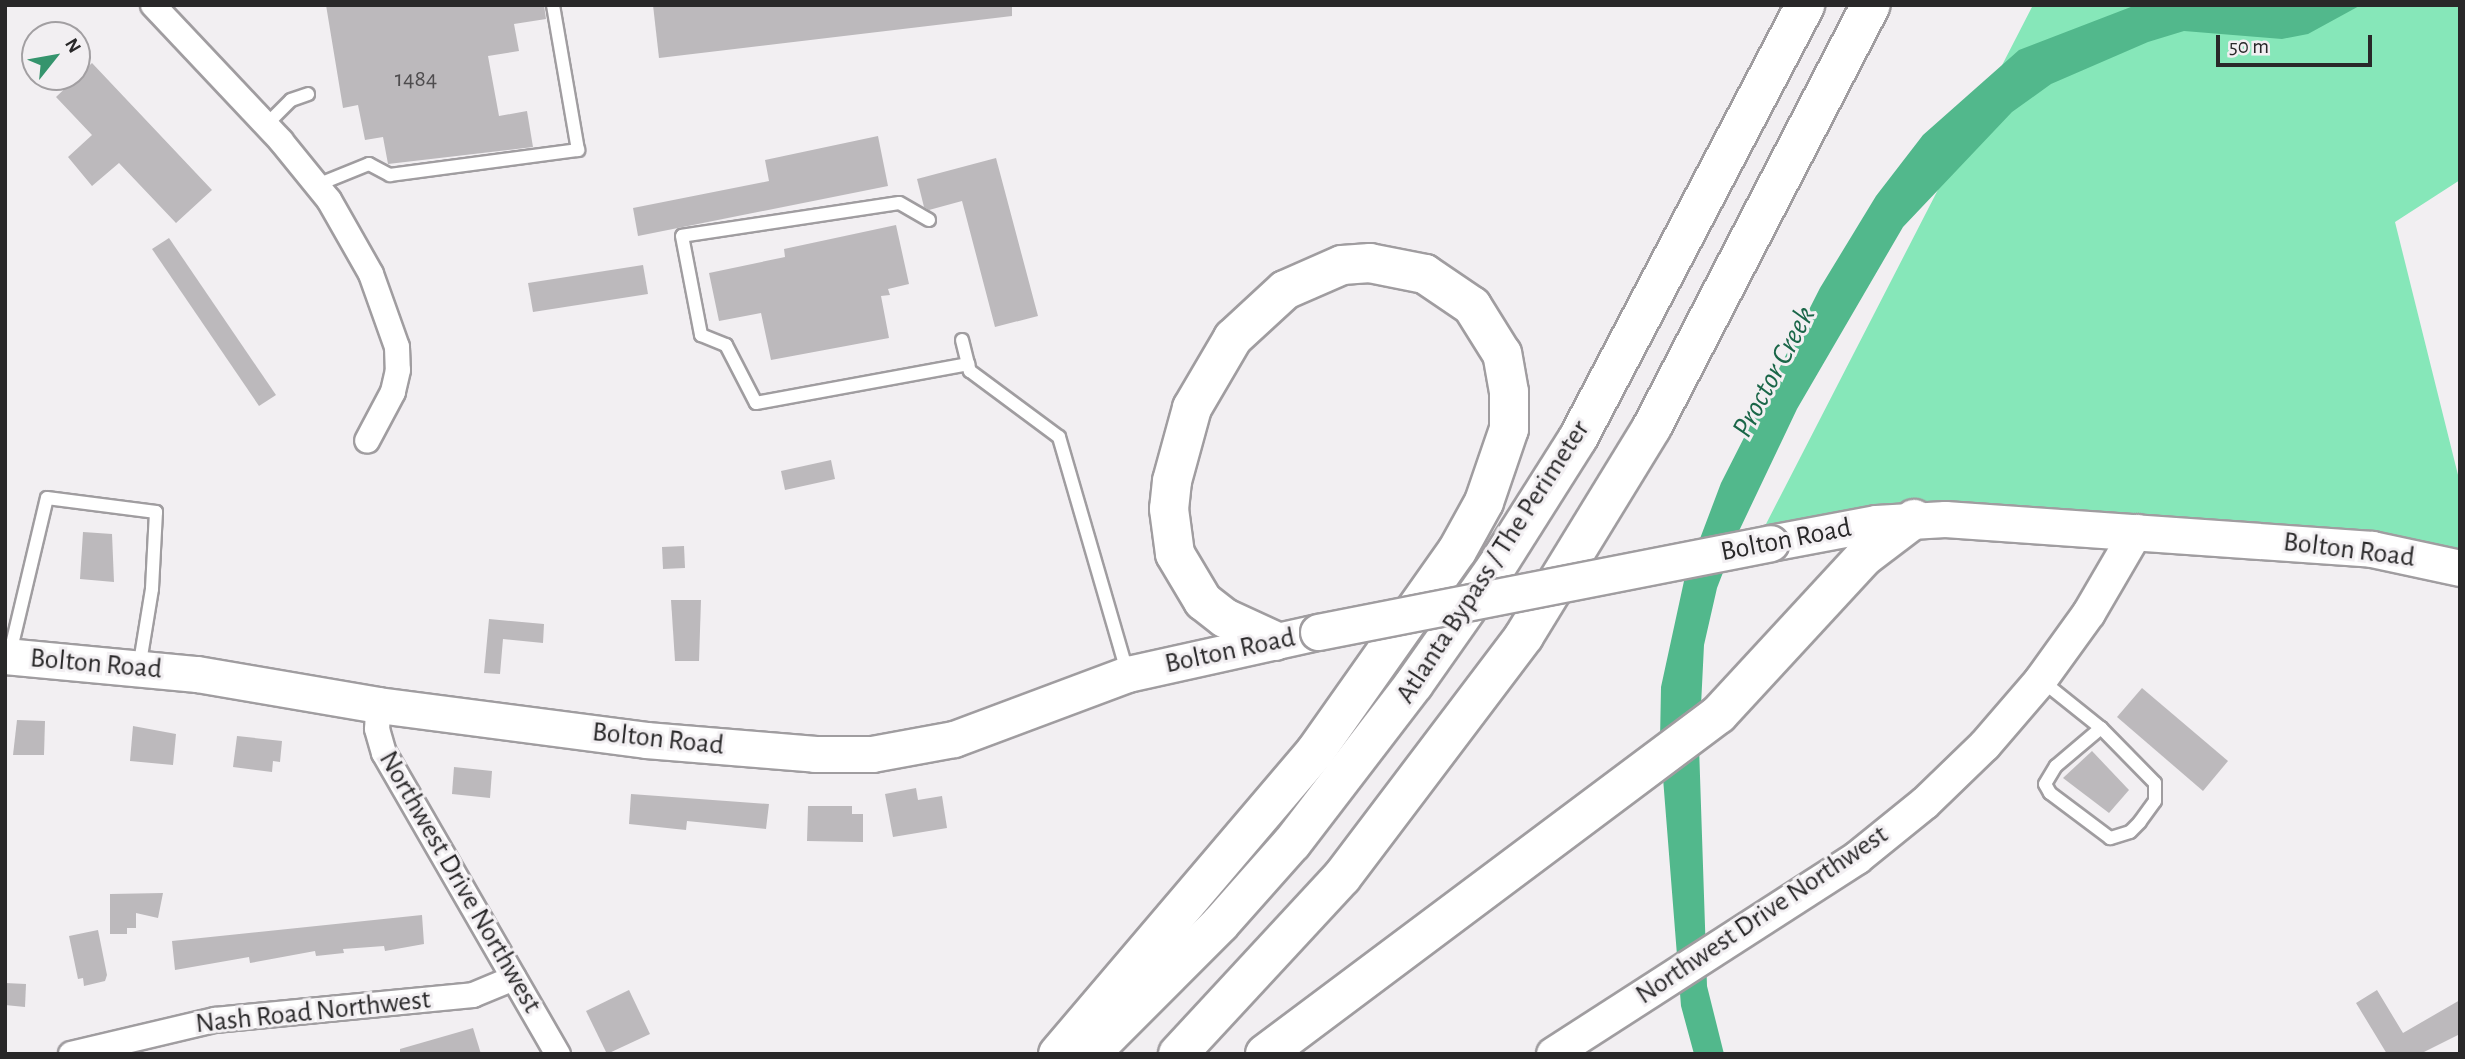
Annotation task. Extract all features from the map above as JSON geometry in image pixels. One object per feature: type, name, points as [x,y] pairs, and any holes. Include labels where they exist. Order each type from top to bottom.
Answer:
[{"type":"highway","name":"Atlanta Bypass / The Perimeter","points":[[1090,1054],[1210,934],[1292,843],[1407,695],[1497,566],[1578,438],[1805,5]]},
{"type":"highway","points":[[1178,1054],[1342,877],[1524,636],[1652,427],[1871,5]]},
{"type":"highway","points":[[1058,1054],[1315,752],[1457,551],[1484,502],[1509,429],[1509,392],[1502,354],[1472,306],[1425,274],[1370,263],[1342,265],[1285,290],[1233,338],[1192,408],[1172,481],[1168,509],[1175,554],[1186,580],[1203,601],[1231,621],[1275,641]]},
{"type":"highway","points":[[1265,1054],[1603,804],[1719,714],[1773,661],[1864,557],[1914,519]]},
{"type":"main road","name":"Bolton Road","points":[[7,656],[197,674],[378,705],[646,740],[815,754],[872,754],[954,739],[1128,674],[1318,632],[1770,543],[1914,519],[2137,531],[2372,549],[2460,568]]},
{"type":"street","points":[[153,5],[266,125],[317,186],[371,274],[397,347],[393,392],[367,440]]},
{"type":"street","name":"Northwest Drive Northwest","points":[[1553,1054],[1857,858],[1925,803],[1985,745],[2040,680],[2089,613],[2137,531]]},
{"type":"street","name":"Northwest Drive Northwest","points":[[378,705],[377,729],[384,753],[558,1054]]},
{"type":"street","name":"Nash Road Northwest","points":[[71,1054],[215,1020],[473,995],[514,978]]},
{"type":"lane","points":[[317,186],[369,164],[390,175],[578,150],[553,5]]},
{"type":"lane","points":[[266,125],[291,100],[308,94]]},
{"type":"lane","points":[[929,220],[899,203],[682,236],[701,335],[726,345],[756,403],[968,364]]},
{"type":"lane","points":[[962,340],[970,371],[1059,437],[1128,674]]},
{"type":"lane","points":[[7,656],[47,498],[156,512],[152,589],[139,668]]},
{"type":"lane","points":[[2040,680],[2101,728],[2155,783],[2155,801],[2140,822],[2130,832],[2110,838],[2049,793],[2045,784],[2056,766],[2101,728]]},
{"type":"shaded area","points":[[2033,5],[2460,5],[2460,180],[2395,222],[2460,483],[2460,583],[2173,533],[1949,505],[1748,559]]},
{"type":"shaded area","points":[[2136,5],[2361,5],[2308,34],[2282,39],[2184,31],[2148,42],[2051,84],[2012,112],[1903,227],[1797,409],[1739,531],[1717,588],[1704,645],[1699,746],[1707,986],[1724,1054],[1694,1054],[1681,1006],[1660,740],[1661,687],[1684,581],[1721,483],[1820,288],[1876,196],[1923,135],[2019,50]]},
{"type":"building","points":[[326,5],[544,5],[546,19],[514,24],[519,51],[488,56],[499,116],[527,111],[533,147],[388,164],[383,137],[365,140],[358,105],[343,108]]},
{"type":"building","points":[[653,5],[1012,5],[1012,16],[659,58]]},
{"type":"building","points":[[91,64],[212,190],[176,223],[119,163],[92,186],[68,157],[92,135],[56,97],[62,91],[91,91]]},
{"type":"building","points":[[878,136],[888,186],[638,236],[633,208],[769,181],[765,160]]},
{"type":"building","points":[[996,158],[1038,316],[995,327],[962,201],[929,210],[924,207],[917,179]]},
{"type":"building","points":[[896,225],[909,284],[888,289],[890,295],[881,296],[889,338],[771,360],[761,313],[719,321],[709,273],[785,257],[784,249]]},
{"type":"building","points":[[169,238],[276,395],[259,406],[152,249]]},
{"type":"building","points":[[643,265],[648,294],[533,312],[528,283]]},
{"type":"building","points":[[831,460],[835,479],[785,490],[781,471]]},
{"type":"building","points":[[83,532],[112,534],[114,582],[80,579]]},
{"type":"building","points":[[684,546],[685,568],[663,569],[662,547]]},
{"type":"building","points":[[671,600],[701,600],[699,661],[675,661]]},
{"type":"building","points":[[489,619],[544,624],[543,643],[503,639],[500,674],[484,673]]},
{"type":"building","points":[[2142,688],[2228,761],[2203,791],[2117,717]]},
{"type":"building","points":[[17,720],[45,721],[44,755],[13,755]]},
{"type":"building","points":[[133,726],[176,734],[173,765],[130,761]]},
{"type":"building","points":[[237,736],[282,741],[280,762],[273,761],[272,772],[233,767]]},
{"type":"building","points":[[2092,751],[2129,790],[2109,813],[2063,778]]},
{"type":"building","points":[[454,767],[492,771],[490,798],[452,794]]},
{"type":"building","points":[[916,788],[918,800],[942,796],[947,828],[893,837],[885,794]]},
{"type":"building","points":[[631,794],[769,804],[766,829],[687,821],[686,830],[629,824]]},
{"type":"building","points":[[808,806],[852,806],[852,814],[863,814],[863,842],[807,841]]},
{"type":"building","points":[[163,893],[158,918],[136,913],[136,928],[127,928],[127,934],[110,934],[110,894]]},
{"type":"building","points":[[422,915],[424,944],[385,951],[384,946],[343,949],[344,953],[316,956],[315,951],[250,963],[249,957],[175,970],[172,941]]},
{"type":"building","points":[[98,930],[107,975],[105,981],[84,986],[83,978],[78,979],[69,936]]},
{"type":"building","points":[[5,983],[26,984],[25,1007],[5,1005]]},
{"type":"building","points":[[629,990],[650,1034],[607,1054],[586,1011]]},
{"type":"building","points":[[2377,990],[2403,1033],[2460,1000],[2460,1034],[2420,1054],[2387,1054],[2356,1003]]},
{"type":"building","points":[[473,1028],[481,1054],[400,1054],[400,1049]]},
{"type":"water label","name":"Proctor Creek","points":[[1774,372]]}]
